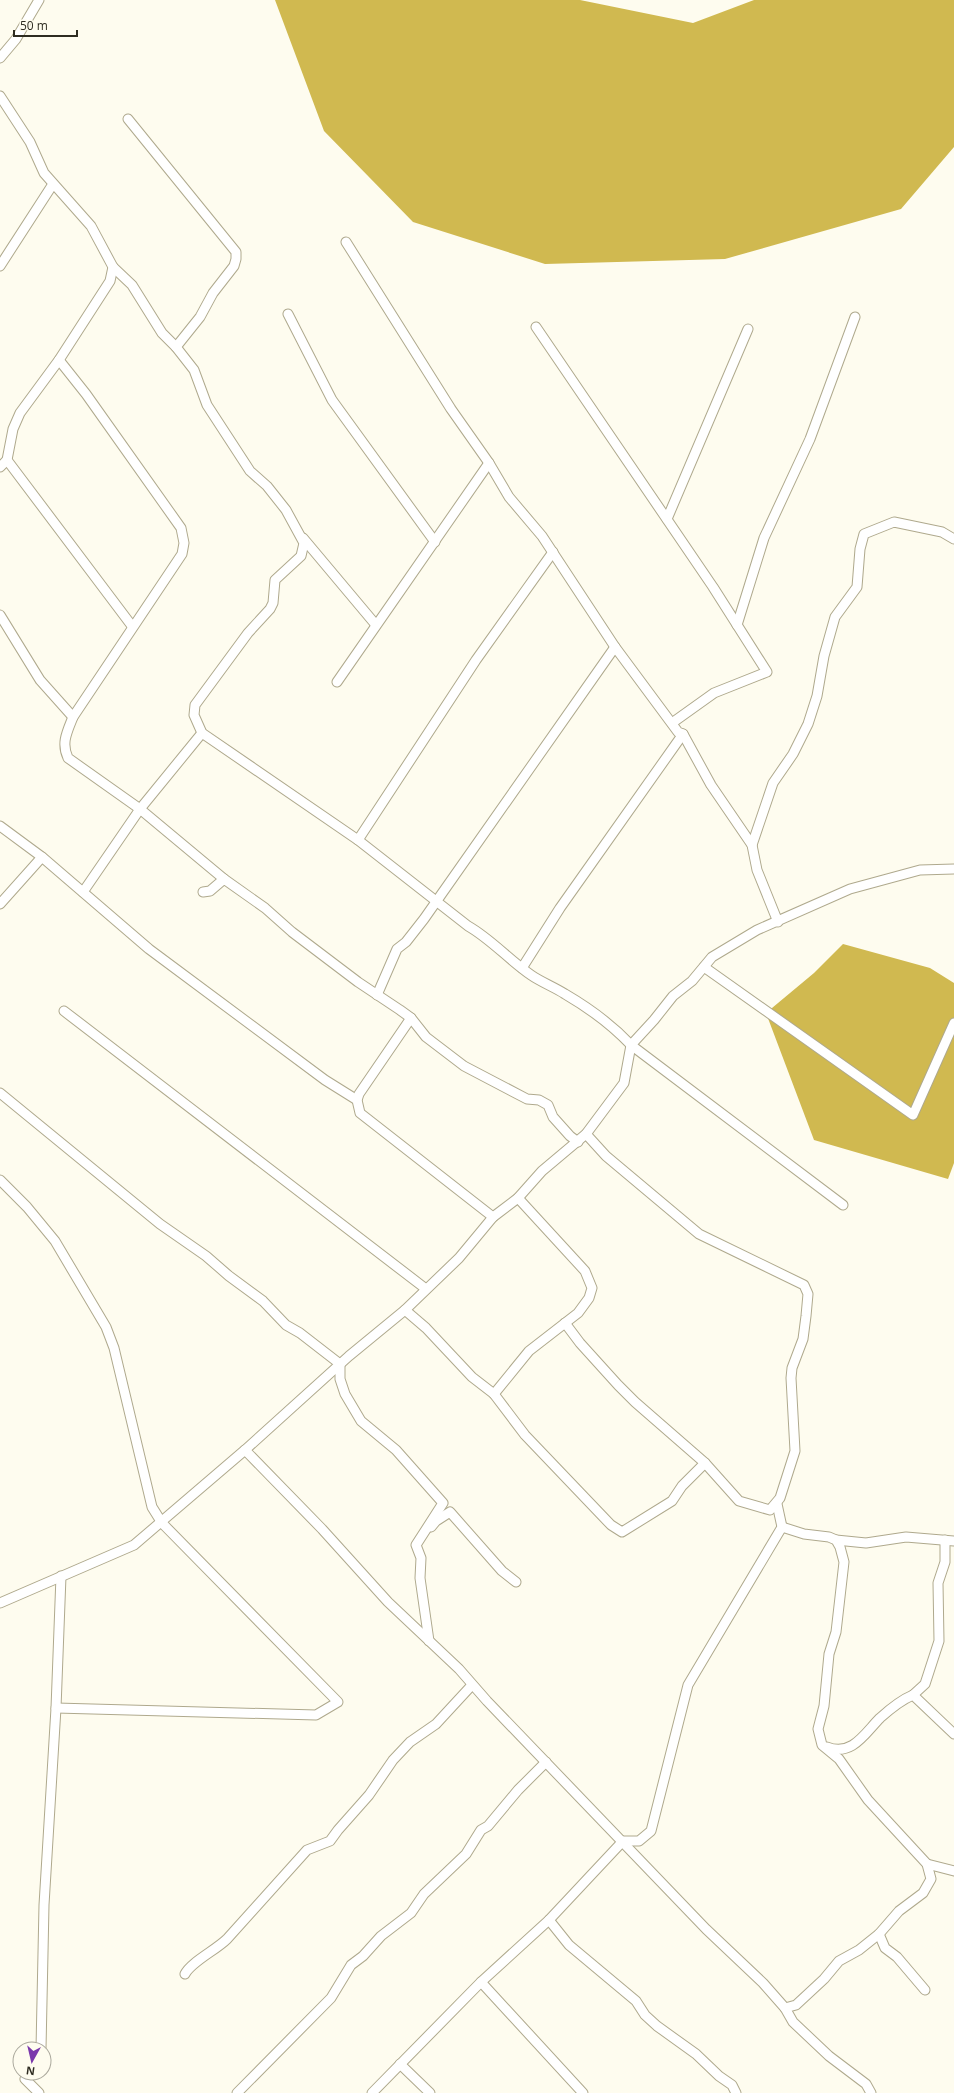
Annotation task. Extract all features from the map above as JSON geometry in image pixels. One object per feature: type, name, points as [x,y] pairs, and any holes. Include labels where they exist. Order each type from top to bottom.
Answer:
[{"type":"street","points":[[0,58],[16,38],[39,0]]},
{"type":"street","points":[[0,96],[30,142],[44,173],[91,226],[113,267],[132,286],[162,333],[176,347],[194,370],[207,405],[250,471],[267,486],[286,510],[303,538],[376,625]]},
{"type":"street","points":[[128,119],[236,252],[234,266],[213,292],[200,317],[176,347]]},
{"type":"street","points":[[0,266],[53,184]]},
{"type":"street","points":[[346,242],[451,409],[489,463],[509,497],[542,536],[616,647],[678,732],[683,734],[711,785],[752,845],[757,870],[778,922]]},
{"type":"street","points":[[0,467],[7,460],[13,429],[17,418],[59,360],[110,282],[113,267]]},
{"type":"street","points":[[288,314],[332,400],[435,542]]},
{"type":"street","points":[[737,625],[764,538],[810,439],[855,317]]},
{"type":"street","points":[[536,327],[667,519],[767,672],[714,693],[672,723]]},
{"type":"street","points":[[667,519],[748,329]]},
{"type":"street","points":[[59,360],[95,407],[184,535],[182,554],[132,626],[73,717],[64,742],[68,758],[140,809],[224,879],[265,908],[292,932],[377,995],[411,1018],[426,1037],[464,1066],[527,1099],[539,1100],[548,1105],[553,1117],[570,1136],[578,1142]]},
{"type":"street","points":[[7,460],[132,626]]},
{"type":"street","points":[[337,682],[489,463]]},
{"type":"street","points":[[752,845],[773,784],[793,754],[815,703],[824,656],[835,617],[857,587],[860,549],[864,534],[894,522],[942,532],[954,539]]},
{"type":"street","points":[[303,538],[304,550],[301,556],[275,580],[273,603],[270,609],[248,633],[195,705],[194,715],[202,732],[358,840],[468,926],[482,934],[493,945],[531,975],[590,1010],[618,1031],[631,1044],[842,1205]]},
{"type":"street","points":[[358,840],[476,660],[553,552]]},
{"type":"street","points":[[0,615],[40,680],[73,717]]},
{"type":"street","points":[[377,995],[397,949],[406,942],[437,901],[616,647]]},
{"type":"street","points":[[83,892],[140,809],[202,732]]},
{"type":"street","points":[[522,968],[560,908],[683,734]]},
{"type":"street","points":[[0,826],[42,857],[154,953],[325,1080],[357,1100]]},
{"type":"street","points":[[0,904],[42,857]]},
{"type":"street","points":[[0,1603],[134,1545],[162,1523],[340,1364],[405,1310],[459,1258],[493,1217],[518,1198],[542,1171],[586,1134],[624,1083],[631,1044],[654,1020],[673,996],[692,981],[712,957],[757,930],[850,889],[920,870],[954,869]]},
{"type":"street","points":[[203,892],[210,891],[224,879]]},
{"type":"street","points":[[704,967],[914,1115],[954,1023]]},
{"type":"street","points":[[64,1011],[426,1289]]},
{"type":"street","points":[[411,1018],[367,1081],[357,1100],[360,1113],[493,1217]]},
{"type":"street","points":[[0,1093],[160,1224],[206,1256],[262,1301],[286,1325],[305,1336],[340,1364]]},
{"type":"street","points":[[565,1323],[580,1343],[635,1402],[705,1462],[739,1500],[770,1510],[777,1504],[795,1451],[791,1378],[792,1368],[803,1339],[808,1294],[804,1285],[699,1234],[606,1156],[586,1134]]},
{"type":"street","points":[[0,1180],[27,1207],[55,1241],[106,1327],[114,1348],[152,1507],[162,1523],[338,1702],[316,1715],[56,1708]]},
{"type":"street","points":[[494,1394],[528,1351],[578,1312],[589,1298],[592,1288],[590,1279],[585,1271],[518,1198]]},
{"type":"street","points":[[405,1310],[426,1328],[472,1377],[494,1394],[525,1436],[610,1525],[622,1532],[672,1501],[682,1486],[705,1462]]},
{"type":"street","points":[[340,1364],[340,1379],[345,1394],[361,1420],[396,1450],[443,1503],[416,1545]]},
{"type":"street","points":[[245,1450],[322,1529],[388,1602],[459,1669],[706,1929],[763,1983],[785,2008],[793,2022],[829,2056],[866,2084],[871,2093]]},
{"type":"street","points":[[372,2093],[481,1982],[549,1920],[623,1842],[639,1841],[651,1831],[688,1685],[782,1527],[777,1504]]},
{"type":"street","points":[[416,1545],[436,1521],[450,1512],[502,1571],[516,1582]]},
{"type":"street","points":[[782,1527],[804,1534],[829,1537],[836,1540],[866,1543],[906,1537],[950,1541],[938,1583],[939,1641],[925,1684],[914,1695],[904,1698],[880,1719],[865,1737],[844,1749],[836,1750],[822,1744]]},
{"type":"street","points":[[785,2008],[796,2005],[824,1979],[839,1961],[859,1950],[879,1934],[899,1911],[923,1893],[930,1879],[927,1864],[868,1800],[839,1759],[822,1744],[818,1729],[824,1706],[828,1654],[836,1632],[844,1562],[840,1547],[836,1540]]},
{"type":"street","points":[[416,1545],[422,1558],[420,1578],[429,1641]]},
{"type":"street","points":[[40,2041],[44,1905],[56,1708],[61,1576]]},
{"type":"street","points":[[185,1974],[188,1967],[216,1950],[227,1939],[307,1850],[330,1841],[369,1796],[401,1751],[410,1742],[436,1724],[472,1684]]},
{"type":"street","points":[[914,1695],[954,1734]]},
{"type":"street","points":[[237,2093],[331,1998],[351,1965],[363,1956],[381,1936],[411,1913],[424,1894],[466,1854],[481,1830],[488,1826],[518,1790],[546,1762]]},
{"type":"street","points":[[927,1864],[954,1871]]},
{"type":"street","points":[[549,1920],[569,1945],[636,2001],[645,2015],[657,2026],[696,2054],[719,2076],[732,2085],[736,2093]]},
{"type":"street","points":[[879,1934],[885,1948],[897,1957],[925,1990]]},
{"type":"street","points":[[481,1982],[583,2093]]},
{"type":"street","points":[[400,2064],[430,2093]]},
{"type":"street","points":[[27,2081],[39,2093]]},
{"type":"shaded area","points":[[275,0],[580,0],[693,23],[754,0],[954,0],[954,147],[901,209],[725,259],[545,264],[413,222],[324,131]]},
{"type":"shaded area","points":[[843,944],[930,968],[954,983],[954,1163],[948,1179],[814,1140],[766,1013],[814,973]]}]
